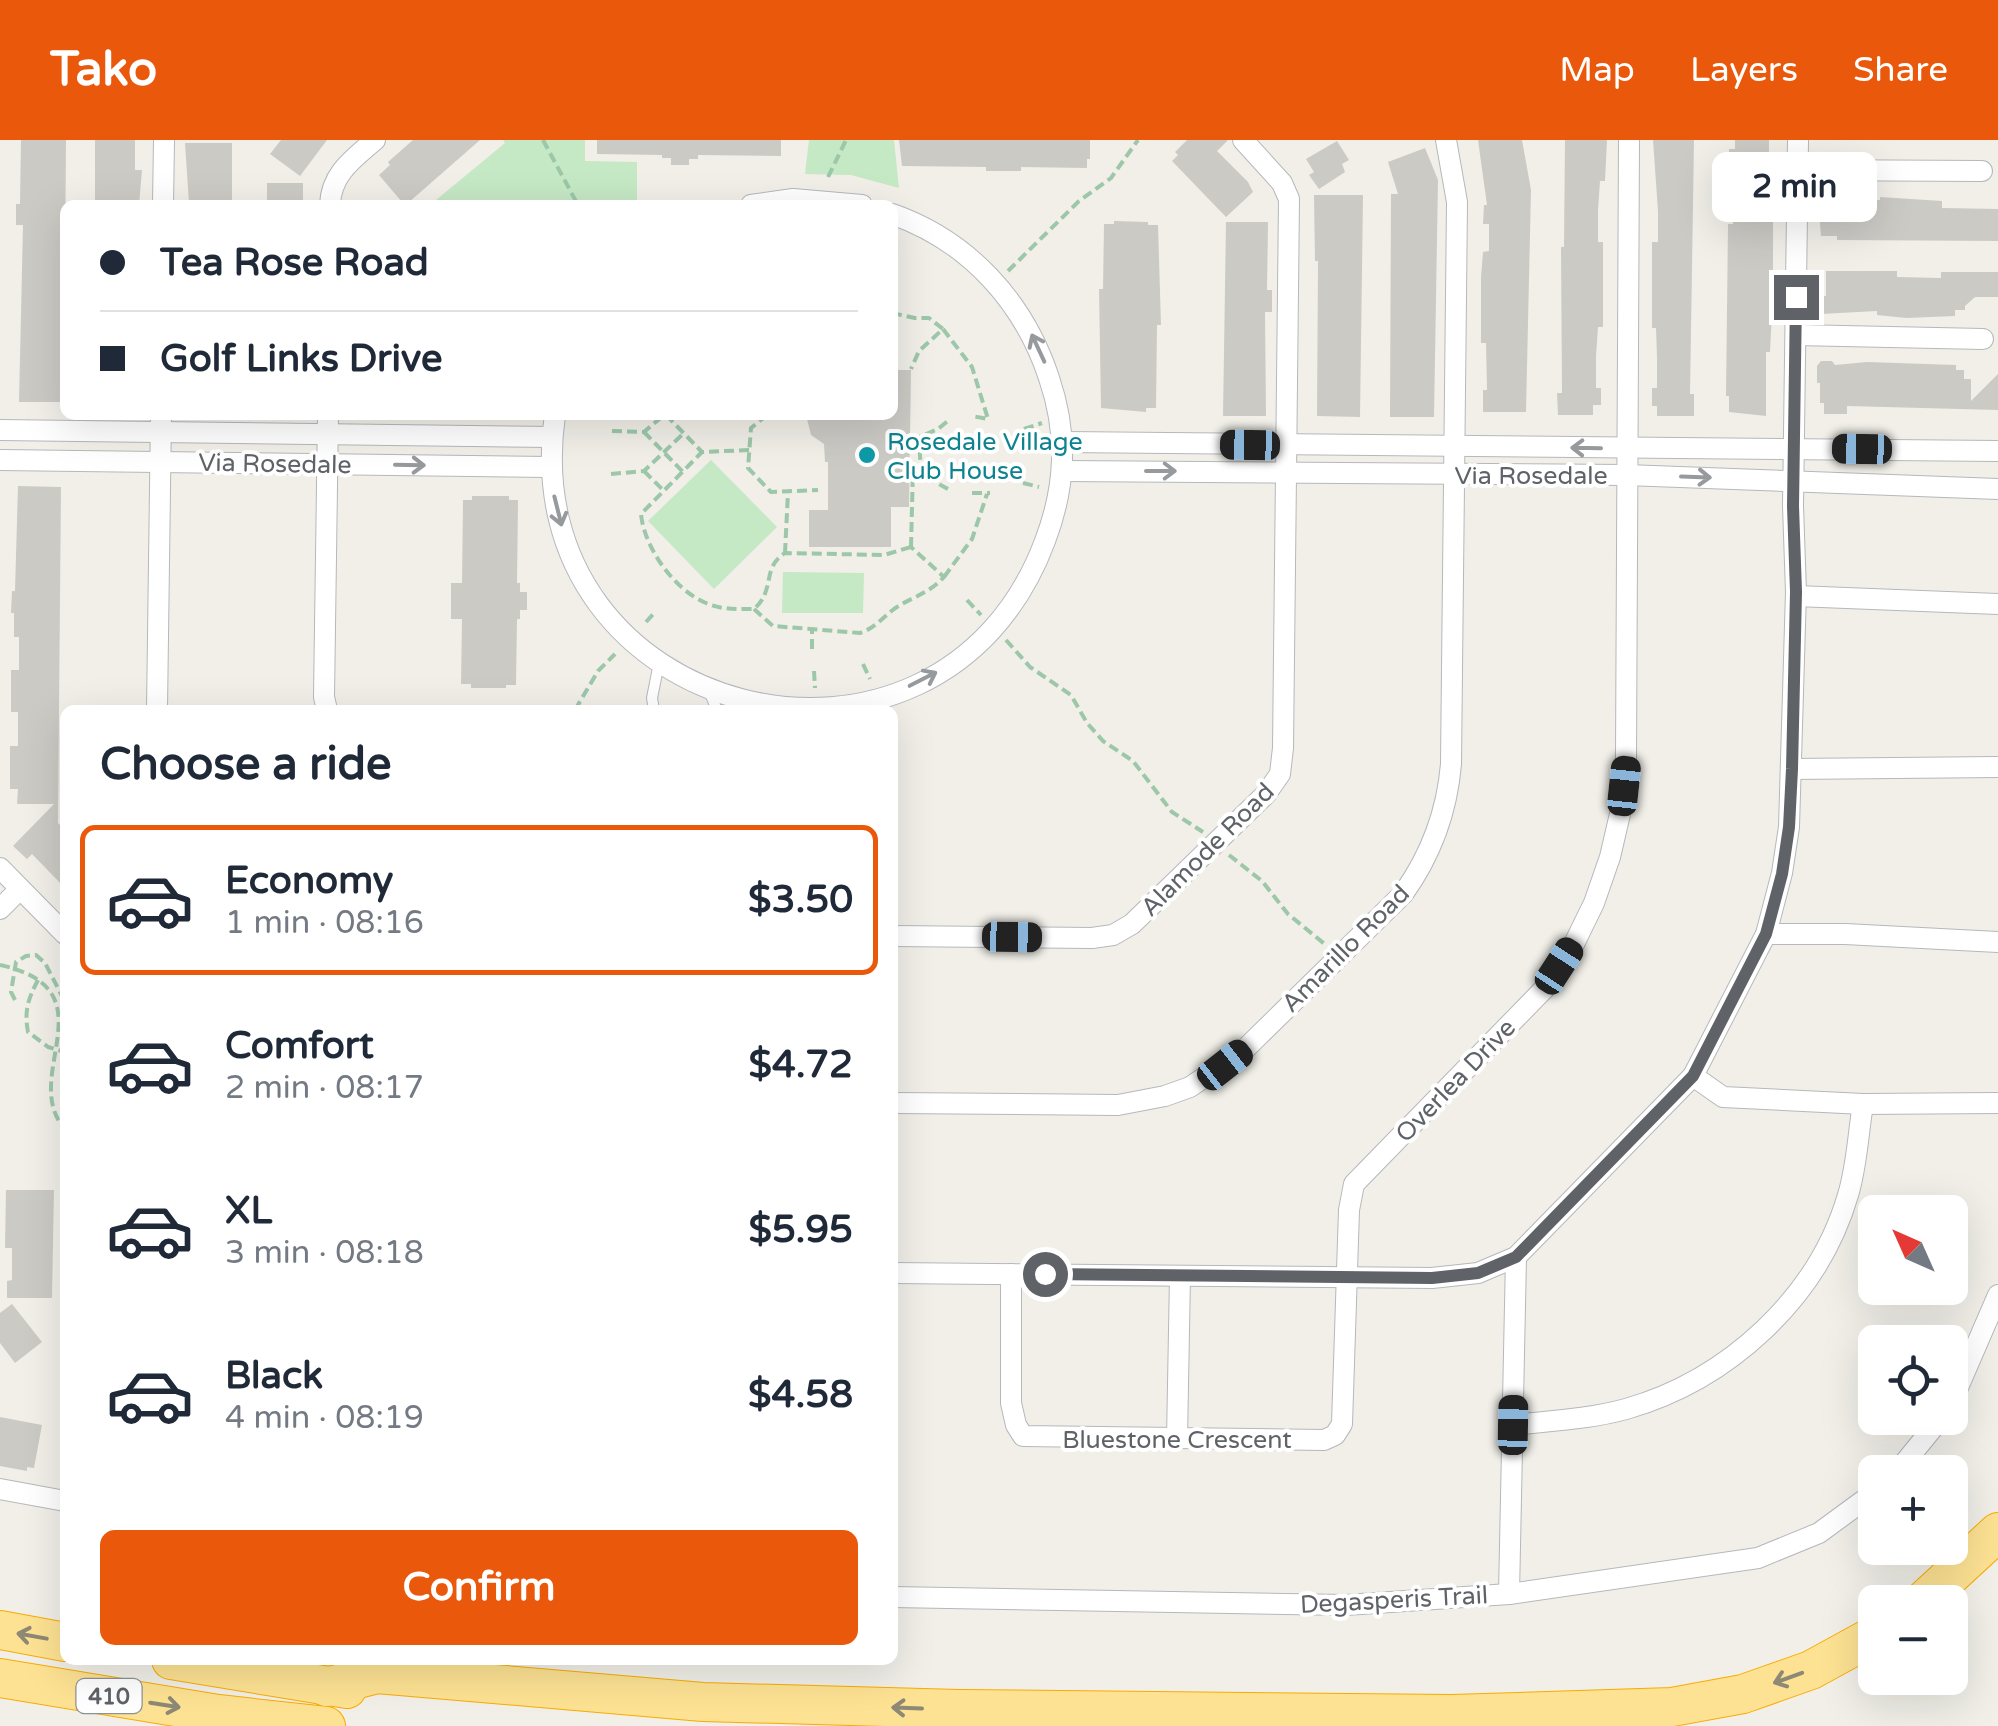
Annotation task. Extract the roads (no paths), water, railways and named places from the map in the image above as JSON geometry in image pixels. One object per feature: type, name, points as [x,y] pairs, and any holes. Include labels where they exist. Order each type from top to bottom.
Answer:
[{"type":"highway","points":[[1943,1585],[1998,1532]]},
{"type":"highway","points":[[0,1630],[60,1641]]},
{"type":"highway","points":[[326,1687],[377,1674],[704,1702],[822,1706],[1433,1714],[1652,1708],[1743,1694],[1811,1670],[1858,1644]]},
{"type":"highway","name":"410","points":[[200,1665],[326,1687],[693,1726]]},
{"type":"highway","name":"410","points":[[0,1678],[232,1720],[326,1726]]},
{"type":"street","points":[[163,200],[164,140]]},
{"type":"street","points":[[330,200],[330,189],[337,177],[375,140]]},
{"type":"street","name":"Alamode Road","points":[[898,936],[1113,935],[1132,924],[1274,784],[1282,761],[1289,199],[1282,182],[1244,140]]},
{"type":"street","name":"Amarillo Road","points":[[898,1103],[1118,1106],[1190,1087],[1243,1051],[1402,894],[1422,866],[1449,786],[1458,202],[1446,140]]},
{"type":"street","name":"Overlea Drive","points":[[1346,1278],[1354,1184],[1546,987],[1594,904],[1620,814],[1626,758],[1629,140]]},
{"type":"street","points":[[898,1273],[1432,1278],[1478,1273],[1516,1257],[1693,1076],[1766,934],[1782,874],[1789,827],[1796,596],[1793,482],[1798,140]]},
{"type":"street","points":[[1797,170],[1982,170]]},
{"type":"street","points":[[852,705],[916,684],[968,651],[992,627],[1013,603],[1040,555],[1064,472],[1064,442],[1042,356],[1010,301],[971,258],[923,227],[898,217]]},
{"type":"street","points":[[1796,335],[1983,340]]},
{"type":"street","points":[[554,420],[550,466],[560,523],[579,572],[616,626],[659,663],[713,700],[762,705]]},
{"type":"street","points":[[157,705],[161,423]]},
{"type":"street","name":"Via Rosedale","points":[[0,430],[161,423],[328,424],[552,437]]},
{"type":"street","points":[[326,705],[328,424]]},
{"type":"street","name":"Via Rosedale","points":[[1064,442],[1998,450]]},
{"type":"street","name":"Via Rosedale","points":[[0,460],[550,466]]},
{"type":"street","name":"Via Rosedale","points":[[1064,472],[1287,470],[1626,475],[1998,488]]},
{"type":"street","points":[[1796,596],[1998,604]]},
{"type":"street","points":[[1792,769],[1998,767]]},
{"type":"street","points":[[0,868],[60,929]]},
{"type":"street","points":[[0,908],[20,889]]},
{"type":"street","points":[[1766,934],[1998,942]]},
{"type":"street","points":[[1693,1076],[1723,1097],[1863,1104],[1998,1103]]},
{"type":"street","points":[[1513,1425],[1624,1410],[1678,1391],[1734,1357],[1788,1306],[1826,1251],[1849,1194],[1863,1104]]},
{"type":"street","points":[[1509,1594],[1516,1257]]},
{"type":"street","name":"Bluestone Crescent","points":[[1011,1274],[1011,1404],[1023,1436],[1177,1439],[1324,1440],[1335,1435],[1342,1424],[1344,1405],[1346,1278]]},
{"type":"street","points":[[1177,1439],[1180,1276]]},
{"type":"street","points":[[1968,1364],[1998,1294]]},
{"type":"street","points":[[1911,1455],[1927,1435]]},
{"type":"street","points":[[0,1490],[60,1500]]},
{"type":"street","name":"Degasperis Trail","points":[[898,1597],[1346,1606],[1509,1594],[1758,1558],[1819,1533],[1858,1504]]},
{"type":"lane","points":[[653,705],[659,663]]},
{"type":"place","name":"Rosedale Village Club House","points":[[867,455]]}]
